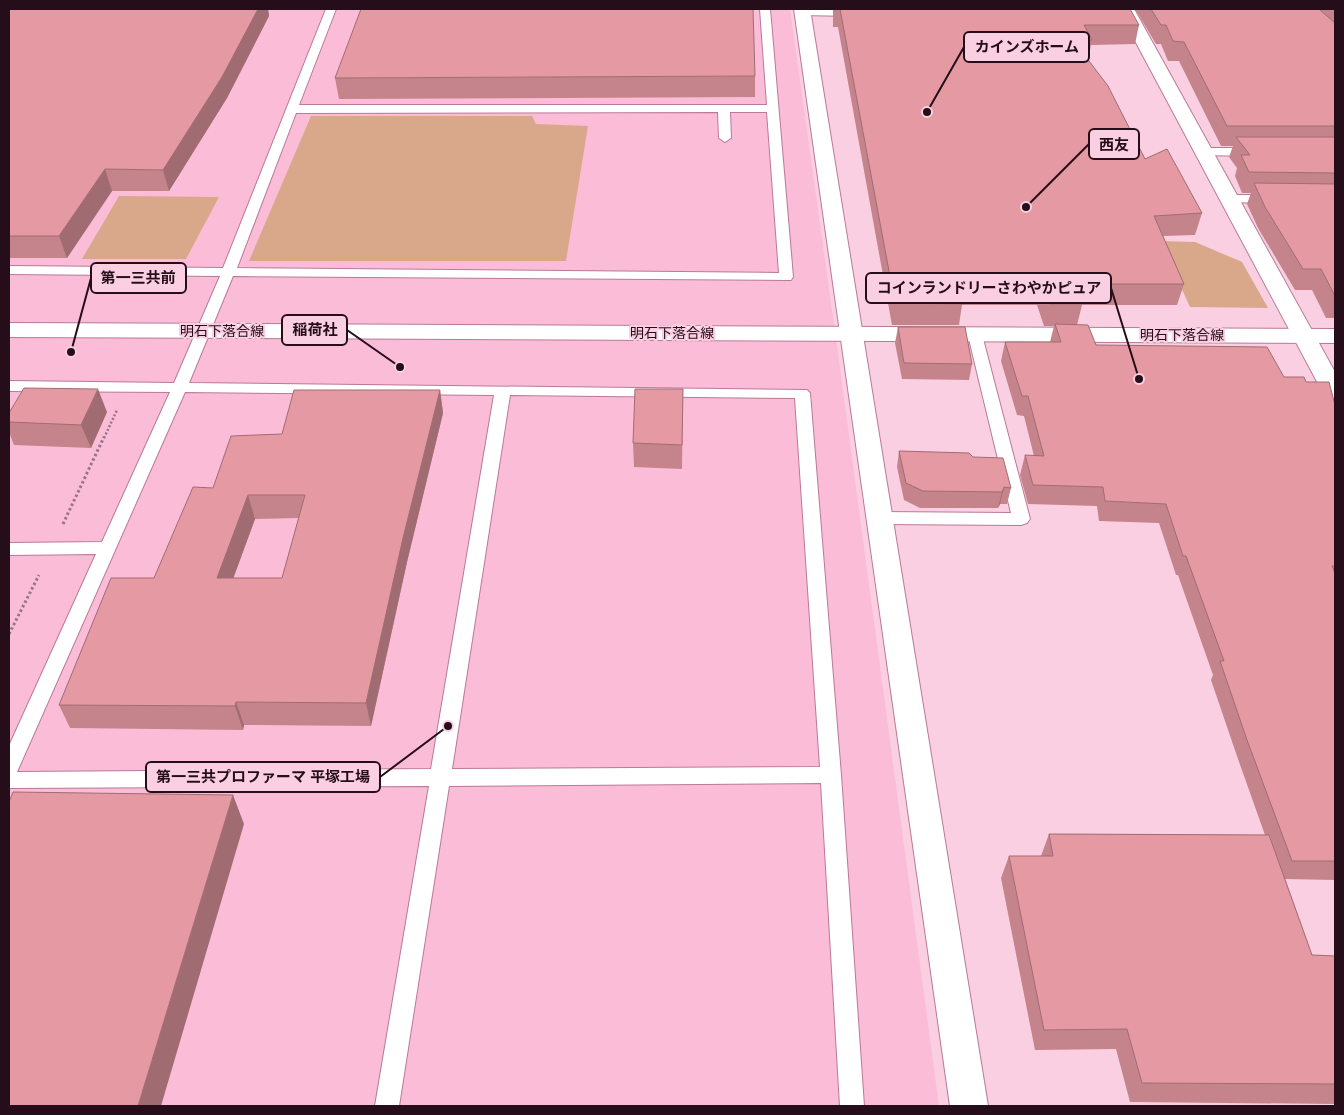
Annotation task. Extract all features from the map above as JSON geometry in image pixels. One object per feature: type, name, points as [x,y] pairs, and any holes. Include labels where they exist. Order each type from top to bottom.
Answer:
[{"type":"street","points":[[1126,9],[1335,393]]},
{"type":"street","points":[[802,11],[969,1106]]},
{"type":"street","name":"明石下落合線","points":[[9,330],[1335,336]]},
{"type":"lane","points":[[9,768],[205,331],[331,9]]},
{"type":"lane","points":[[9,270],[786,277],[765,9]]},
{"type":"lane","points":[[1116,9],[1126,9]]},
{"type":"lane","points":[[802,11],[869,13]]},
{"type":"lane","points":[[724,108],[725,138]]},
{"type":"lane","points":[[292,109],[773,108]]},
{"type":"lane","points":[[1203,152],[1267,152],[1260,139]]},
{"type":"lane","points":[[1230,199],[1288,199]]},
{"type":"lane","points":[[879,518],[1021,519],[975,334]]},
{"type":"lane","points":[[9,386],[802,393],[832,776],[852,1106]]},
{"type":"lane","points":[[387,1106],[504,390]]},
{"type":"lane","points":[[9,549],[107,548]]},
{"type":"lane","points":[[9,780],[832,776]]},
{"type":"path","points":[[9,634],[52,549],[120,405]]},
{"type":"shaded area","points":[[9,9],[790,9],[939,1106],[9,1106]]},
{"type":"shaded area","points":[[311,116],[532,116],[536,124],[588,126],[566,261],[249,261]]},
{"type":"shaded area","points":[[119,196],[219,197],[186,259],[82,259]]},
{"type":"shaded area","points":[[1160,241],[1195,242],[1242,262],[1268,308],[1190,307]]},
{"type":"building","points":[[9,9],[258,9],[222,77],[163,170],[105,169],[59,236],[9,236]]},
{"type":"building","points":[[361,9],[753,9],[755,76],[335,78]]},
{"type":"building","points":[[840,9],[1130,9],[1139,25],[1084,25],[1092,40],[1073,40],[1108,86],[1145,159],[1167,149],[1202,213],[1154,216],[1184,284],[1074,284],[1082,304],[1049,304],[1042,284],[959,283],[963,304],[895,303]]},
{"type":"building","points":[[1151,9],[1319,9],[1335,23],[1335,126],[1227,126],[1184,42],[1173,41],[1166,25],[1161,25]]},
{"type":"building","points":[[1236,137],[1335,137],[1335,173],[1249,172],[1241,155],[1250,155]]},
{"type":"building","points":[[1254,183],[1335,184],[1335,296],[1321,269],[1303,269],[1265,207]]},
{"type":"building","points":[[1055,324],[1088,325],[1096,345],[1267,347],[1284,377],[1304,377],[1306,382],[1329,382],[1335,405],[1335,566],[1332,566],[1335,573],[1335,861],[1292,861],[1220,661],[1224,661],[1186,556],[1183,556],[1166,504],[1105,501],[1103,487],[1033,485],[1025,455],[1044,456],[1028,396],[1022,396],[1005,342],[1061,342]]},
{"type":"building","points":[[898,327],[965,327],[972,364],[904,363]]},
{"type":"building","points":[[24,388],[98,389],[81,425],[9,422],[9,413]]},
{"type":"building","points":[[635,389],[683,389],[682,445],[633,443]]},
{"type":"building","points":[[294,390],[440,390],[403,538],[366,703],[236,702],[235,706],[59,705],[111,578],[154,578],[193,487],[213,488],[231,436],[282,434]],"holes":[[[248,495],[305,495],[282,578],[217,578]]]},
{"type":"building","points":[[899,451],[969,453],[973,457],[1003,458],[1011,488],[1004,487],[1002,492],[923,491],[906,483]]},
{"type":"building","points":[[13,792],[233,795],[138,1106],[9,1106],[9,802]]},
{"type":"building","points":[[1049,834],[1269,835],[1312,955],[1335,956],[1335,1084],[1142,1083],[1127,1029],[1044,1030],[1009,856],[1053,856]]},
{"type":"place","name":"カインズホーム","points":[[927,112]]},
{"type":"place","name":"西友","points":[[1026,207]]},
{"type":"place","name":"第一三共前","points":[[71,352]]},
{"type":"place","name":"稲荷社","points":[[400,367]]},
{"type":"place","name":"コインランドリーさわやかピュア","points":[[1139,379]]},
{"type":"place","name":"第一三共プロファーマ 平塚工場","points":[[448,726]]}]
